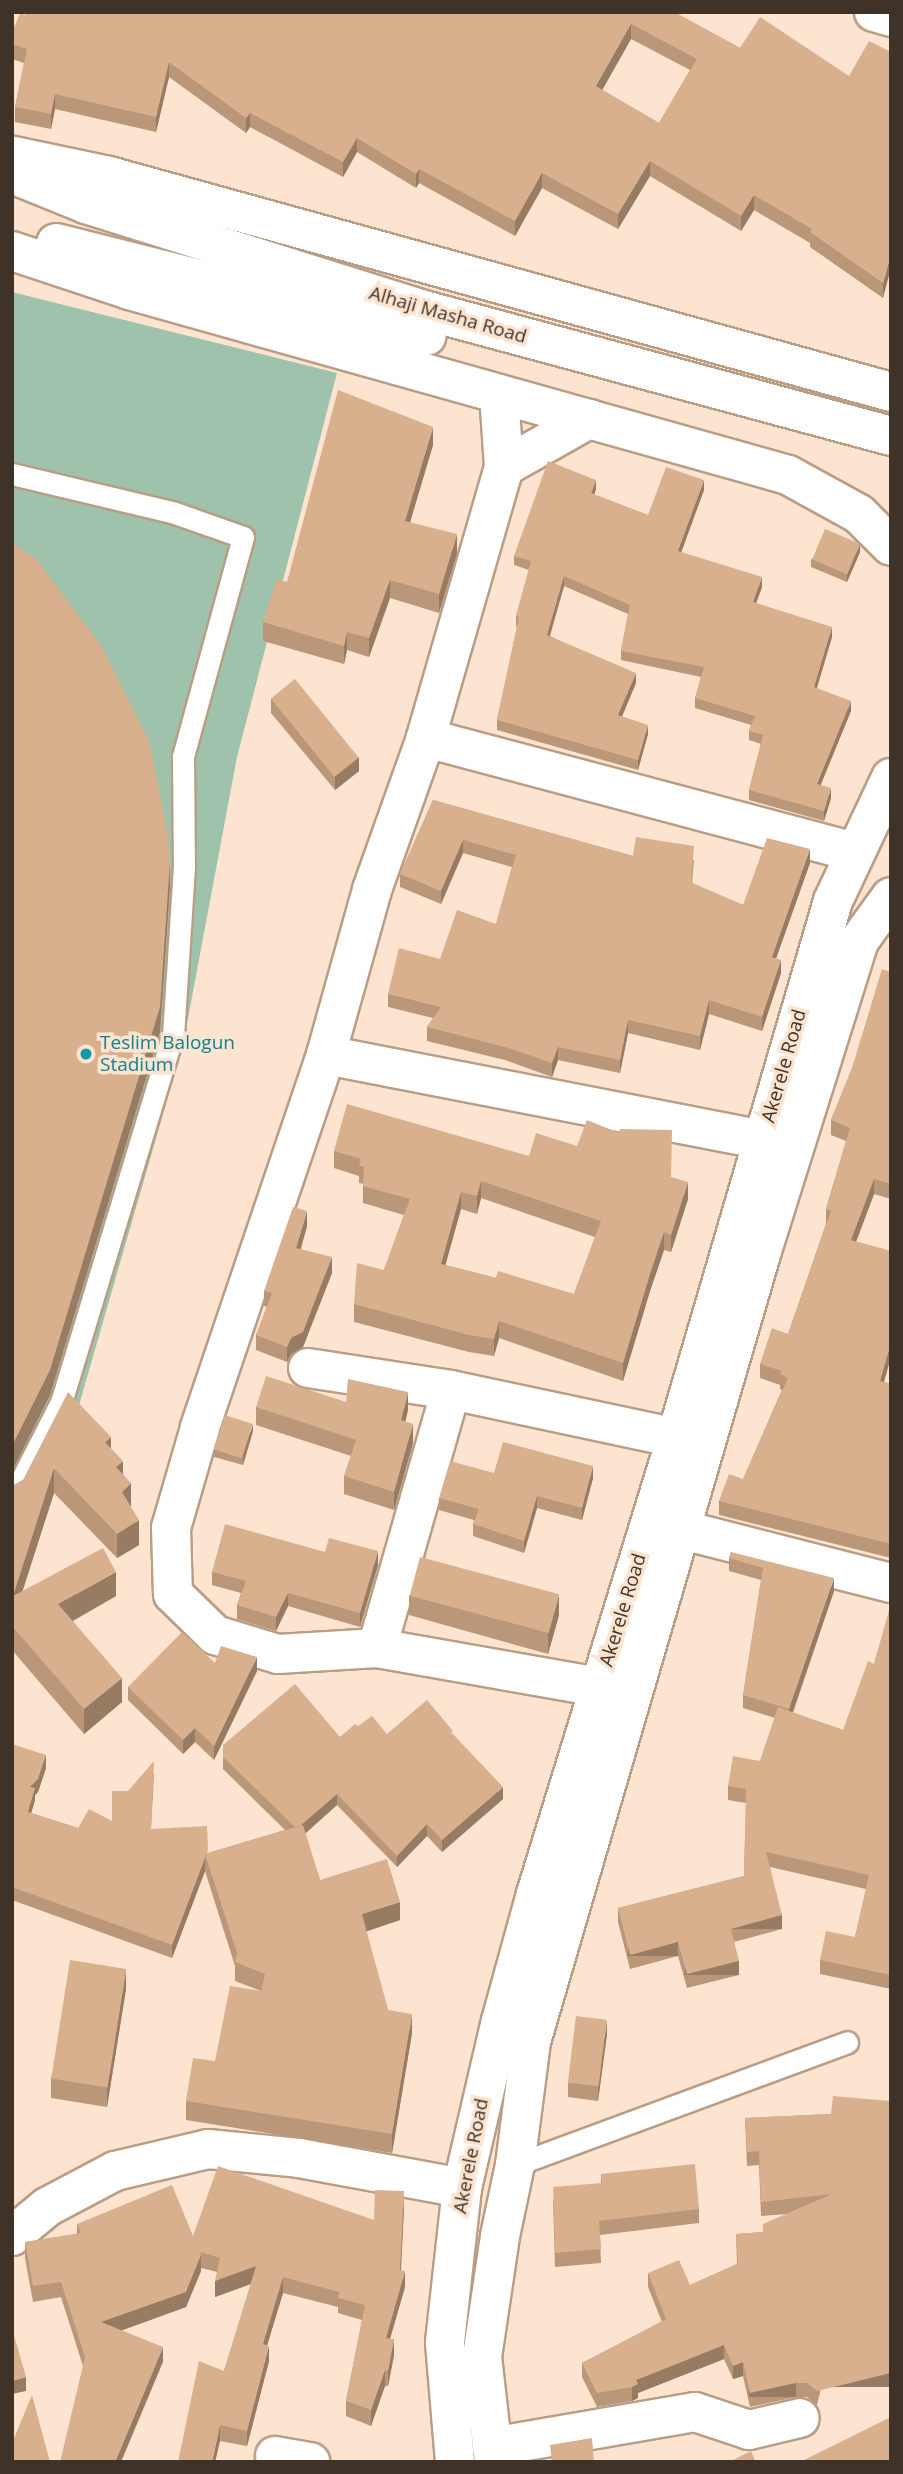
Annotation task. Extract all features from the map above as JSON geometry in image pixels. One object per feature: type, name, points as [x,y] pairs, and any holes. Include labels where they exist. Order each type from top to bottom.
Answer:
[{"type":"street","points":[[874,12],[891,17]]},
{"type":"street","points":[[12,156],[109,176],[891,391]]},
{"type":"street","name":"Alhaji Masha Road","points":[[12,174],[86,204],[420,322],[891,460]]},
{"type":"street","name":"Alhaji Masha Road","points":[[12,234],[420,322],[891,436]]},
{"type":"street","points":[[12,251],[129,290],[788,475],[859,514],[891,546]]},
{"type":"street","points":[[499,394],[504,467],[426,738],[372,890],[326,1055],[200,1428],[171,1528],[173,1594],[215,1635],[278,1654],[377,1648],[599,1688]]},
{"type":"street","points":[[504,467],[589,419]]},
{"type":"street","points":[[426,738],[855,852]]},
{"type":"street","name":"Akerele Road","points":[[455,2462],[445,2342],[462,2188],[501,2021],[599,1688],[666,1520],[676,1438],[833,901],[891,778]]},
{"type":"street","points":[[800,2418],[749,2430],[695,2412],[493,2455],[482,2357],[500,2236],[515,2165],[531,2042],[666,1520],[761,1254],[859,942],[891,897]]},
{"type":"street","points":[[326,1055],[762,1140]]},
{"type":"street","points":[[308,1368],[452,1390],[676,1438]]},
{"type":"street","points":[[377,1648],[452,1390]]},
{"type":"street","points":[[666,1520],[891,1583]]},
{"type":"street","points":[[12,2236],[47,2207],[115,2171],[208,2149],[299,2158],[462,2188]]},
{"type":"lane","points":[[12,474],[172,512],[243,537],[183,757],[184,866],[173,1034],[62,1400],[12,1498]]},
{"type":"lane","points":[[515,2165],[847,2042]]},
{"type":"green space","points":[[12,292],[337,373],[237,757],[183,1045],[77,1412],[12,1526]]},
{"type":"building","points":[[27,12],[674,12],[740,48],[760,17],[849,76],[869,41],[891,52],[891,254],[883,283],[810,232],[812,229],[754,195],[741,216],[650,161],[618,214],[542,173],[515,221],[419,169],[416,174],[357,138],[343,162],[250,113],[246,118],[169,62],[156,117],[55,94],[51,114],[15,107],[27,49],[12,44],[12,32],[20,13],[25,15]],"holes":[[[631,24],[697,59],[659,123],[596,86]]]},
{"type":"building","points":[[338,390],[433,427],[405,521],[457,534],[439,594],[390,580],[369,638],[347,632],[344,646],[263,622],[277,579],[287,582]]},
{"type":"building","points":[[548,461],[596,480],[591,493],[648,515],[666,467],[704,480],[678,551],[762,577],[753,602],[832,627],[814,687],[851,701],[817,784],[831,788],[824,811],[749,790],[763,735],[749,731],[755,716],[695,698],[704,667],[621,651],[630,605],[564,576],[547,635],[636,673],[618,715],[648,725],[638,760],[497,720],[519,617],[516,616],[531,561],[514,556]]},
{"type":"building","points":[[825,529],[860,544],[847,574],[812,559]]},
{"type":"building","name":"Teslim Balogun Stadium","points":[[12,543],[36,559],[102,647],[150,743],[167,830],[170,861],[160,1007],[50,1370],[12,1446]]},
{"type":"building","points":[[295,679],[359,757],[334,777],[271,699]]},
{"type":"building","points":[[433,800],[633,856],[636,837],[694,846],[691,883],[743,905],[767,838],[810,849],[772,957],[781,960],[762,1017],[709,1000],[700,1036],[628,1020],[620,1060],[558,1047],[552,1063],[505,1047],[427,1027],[441,1007],[388,994],[399,948],[440,959],[457,910],[496,924],[516,855],[463,840],[441,891],[400,874]]},
{"type":"building","points":[[882,969],[891,972],[891,1184],[874,1179],[851,1240],[891,1251],[891,1343],[880,1381],[891,1384],[891,1544],[719,1501],[729,1474],[743,1479],[788,1378],[780,1374],[782,1371],[760,1364],[772,1328],[788,1334],[831,1211],[826,1209],[850,1128],[831,1120],[852,1068]]},
{"type":"building","points":[[347,1104],[529,1156],[536,1133],[577,1146],[587,1120],[619,1133],[620,1129],[672,1130],[671,1177],[688,1182],[671,1235],[664,1232],[623,1363],[499,1321],[494,1339],[469,1335],[354,1304],[357,1263],[384,1270],[410,1199],[363,1186],[364,1167],[359,1166],[361,1159],[334,1151]],"holes":[[[481,1181],[601,1221],[574,1294],[498,1271],[496,1278],[441,1264],[461,1192],[477,1196]]]},
{"type":"building","points":[[293,1207],[307,1211],[296,1248],[332,1257],[303,1332],[291,1338],[287,1347],[256,1335],[272,1293],[264,1291]]},
{"type":"building","points":[[266,1376],[346,1402],[348,1379],[408,1392],[401,1420],[413,1424],[394,1492],[344,1476],[356,1440],[256,1407]]},
{"type":"building","points":[[68,1392],[111,1437],[105,1442],[123,1461],[116,1467],[131,1483],[122,1492],[139,1520],[117,1534],[54,1468],[13,1596],[103,1548],[116,1572],[58,1604],[122,1678],[84,1709],[12,1626],[12,1486],[23,1480]]},
{"type":"building","points":[[225,1415],[253,1424],[241,1458],[214,1449]]},
{"type":"building","points":[[503,1442],[593,1466],[582,1508],[537,1496],[524,1541],[473,1524],[479,1509],[439,1498],[450,1461],[494,1473]]},
{"type":"building","points":[[225,1524],[325,1552],[329,1538],[378,1551],[360,1613],[288,1593],[276,1617],[237,1605],[246,1581],[212,1572]]},
{"type":"building","points":[[731,1552],[834,1578],[789,1709],[743,1695],[763,1568],[729,1558]]},
{"type":"building","points":[[420,1557],[559,1594],[549,1633],[410,1596]]},
{"type":"building","points":[[890,1607],[891,1975],[820,1960],[826,1931],[855,1937],[869,1875],[766,1852],[782,1915],[731,1929],[739,1961],[687,1974],[678,1942],[630,1955],[618,1908],[744,1876],[746,1789],[728,1786],[733,1756],[760,1761],[778,1707],[843,1730],[868,1661],[874,1664]]},
{"type":"building","points":[[182,1632],[215,1663],[221,1646],[257,1657],[214,1746],[195,1728],[183,1740],[128,1687]]},
{"type":"building","points":[[295,1684],[340,1737],[355,1724],[358,1726],[372,1716],[387,1734],[427,1700],[453,1731],[451,1732],[503,1787],[442,1840],[427,1824],[397,1856],[337,1794],[301,1825],[295,1827],[223,1757],[223,1745]]},
{"type":"building","points":[[12,1744],[46,1755],[38,1779],[30,1787],[35,1788],[28,1812],[78,1828],[89,1809],[112,1821],[112,1791],[128,1791],[154,1761],[151,1829],[207,1826],[207,1853],[172,1945],[12,1887]]},
{"type":"building","points":[[303,1825],[320,1880],[387,1859],[400,1902],[362,1914],[388,2010],[412,2014],[392,2134],[186,2101],[193,2058],[215,2061],[230,1986],[261,1991],[265,1974],[235,1962],[237,1953],[205,1854]]},
{"type":"building","points":[[70,1960],[126,1969],[108,2087],[51,2079]]},
{"type":"building","points":[[576,2016],[607,2020],[599,2086],[568,2083]]},
{"type":"building","points":[[833,2096],[891,2101],[891,2373],[817,2391],[807,2383],[796,2383],[750,2393],[743,2362],[733,2366],[724,2345],[636,2380],[638,2384],[632,2387],[597,2393],[582,2363],[666,2319],[648,2273],[679,2260],[690,2285],[738,2264],[736,2234],[763,2232],[763,2224],[832,2194],[761,2202],[759,2151],[747,2152],[745,2118],[831,2114]]},
{"type":"building","points":[[695,2164],[699,2209],[599,2221],[601,2249],[555,2253],[553,2187],[602,2183],[601,2174]]},
{"type":"building","points":[[218,2166],[374,2220],[375,2190],[404,2191],[400,2270],[405,2271],[386,2338],[394,2339],[388,2371],[385,2370],[371,2410],[346,2401],[365,2305],[338,2298],[339,2292],[283,2277],[263,2344],[269,2346],[247,2431],[220,2425],[212,2462],[178,2462],[199,2361],[224,2371],[256,2266],[215,2281],[220,2258],[200,2252],[186,2292],[101,2322],[163,2347],[115,2462],[60,2462],[85,2357],[61,2282],[33,2286],[25,2242],[81,2233],[77,2224],[172,2185],[193,2236]]},
{"type":"building","points":[[12,2328],[26,2377],[12,2381]]},
{"type":"building","points":[[32,2395],[50,2462],[12,2462],[12,2443]]},
{"type":"building","points":[[891,2417],[891,2462],[800,2462]]},
{"type":"building","points":[[592,2438],[594,2462],[552,2462],[550,2445]]},
{"type":"building","points":[[751,2451],[756,2462],[729,2462]]},
{"type":"place","name":"Teslim Balogun Stadium","points":[[86,1054]]}]
